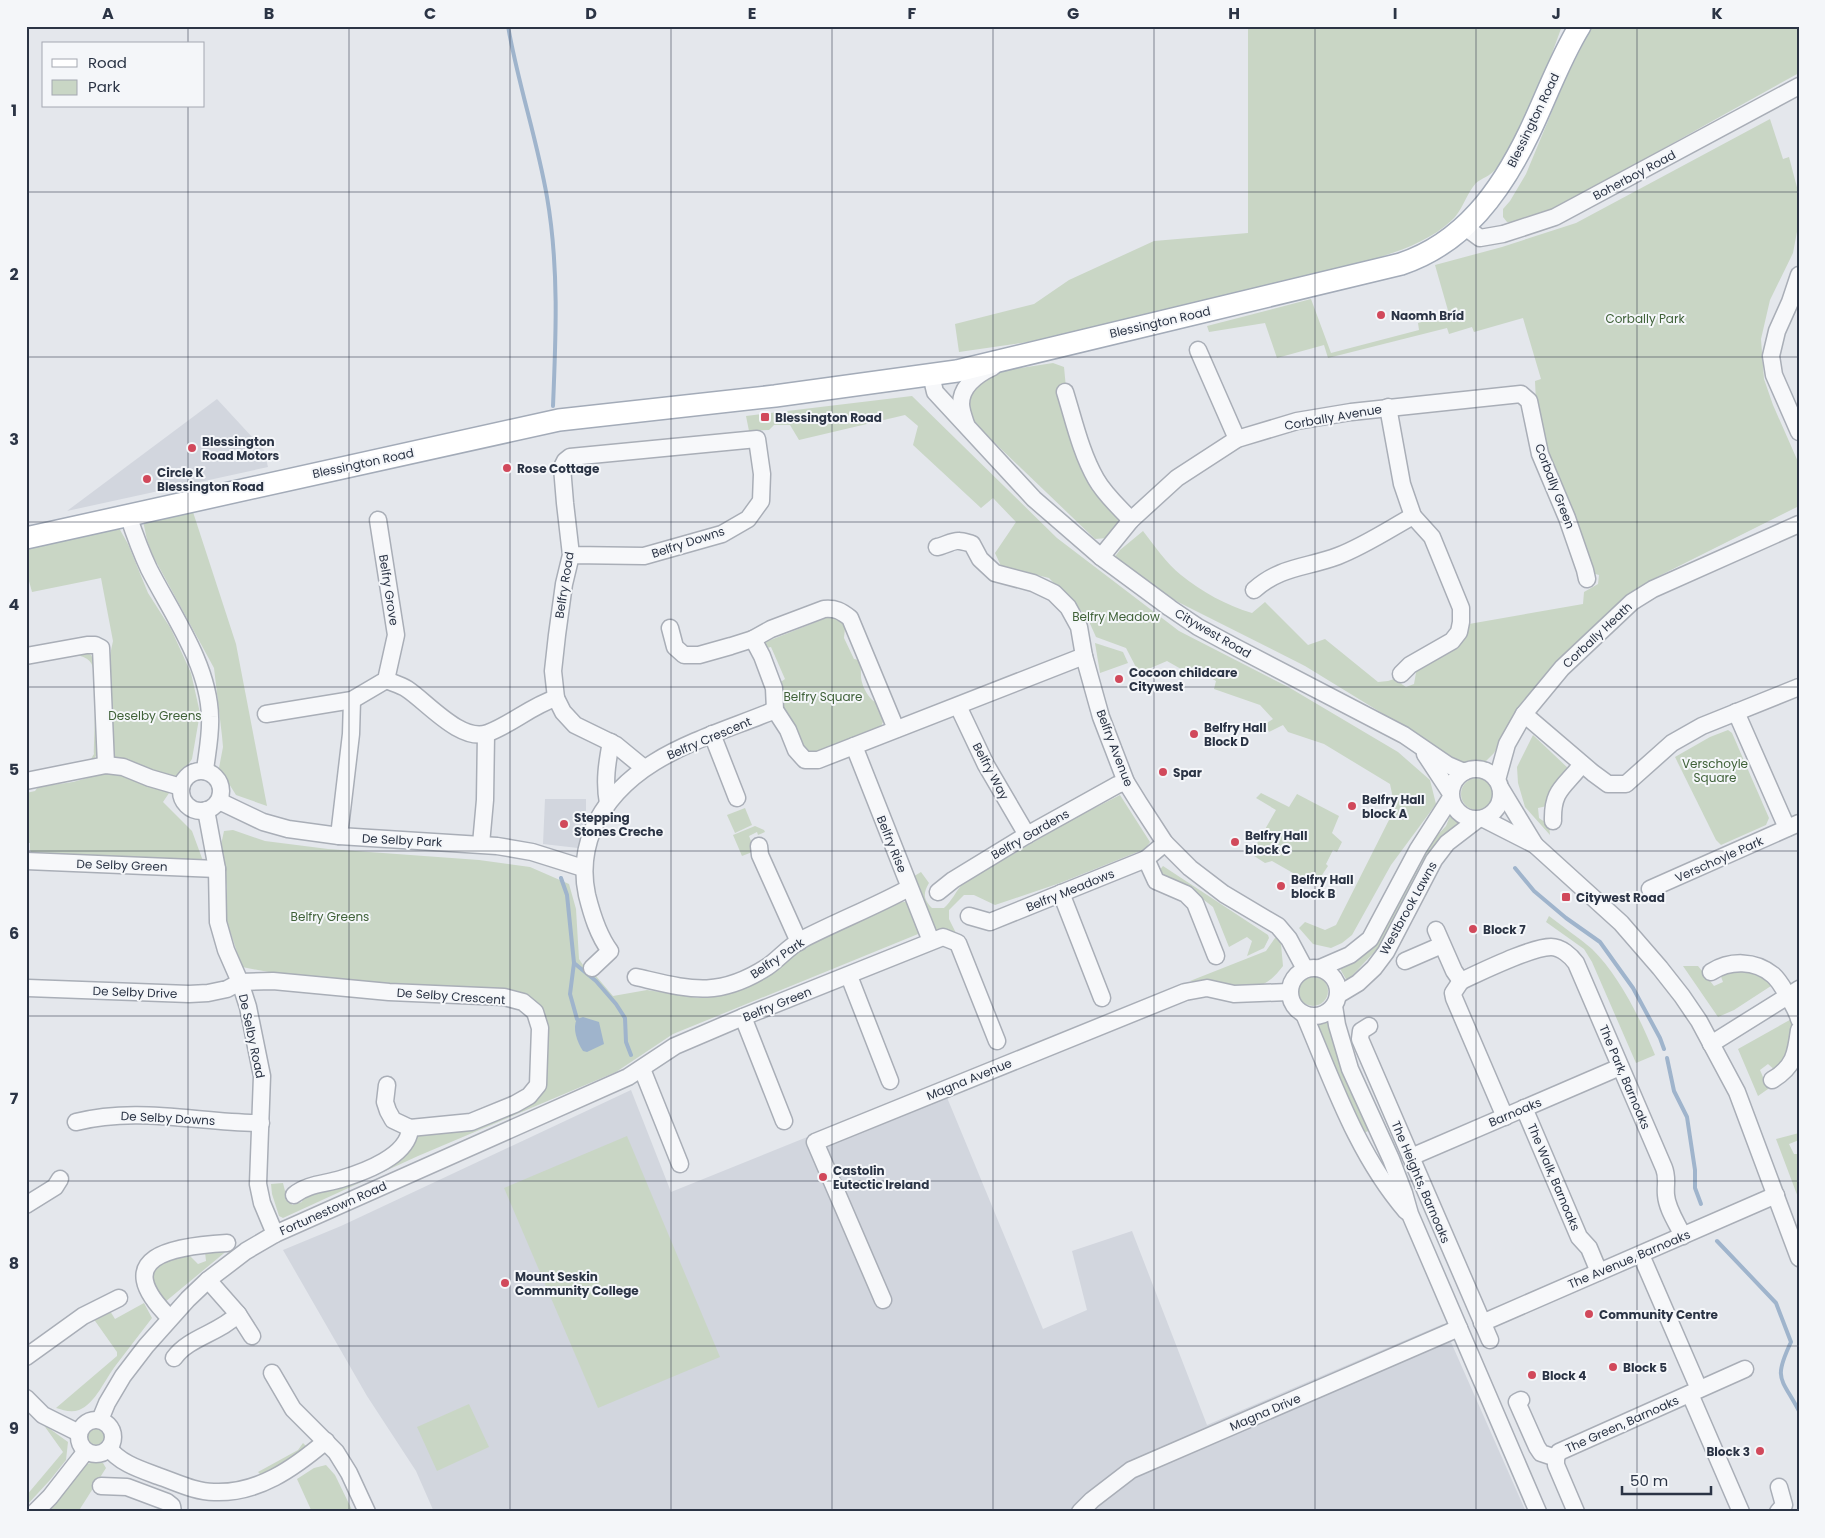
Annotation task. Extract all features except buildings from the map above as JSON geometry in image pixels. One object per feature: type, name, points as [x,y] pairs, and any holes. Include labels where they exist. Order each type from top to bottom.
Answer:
[{"type":"main road","name":"Blessington Road","points":[[26,538],[559,420],[775,396],[957,372],[1044,349],[1401,264],[1438,248],[1465,227],[1492,196],[1512,166],[1529,134],[1569,44],[1580,26]]},
{"type":"street","name":"Boherboy Road","points":[[1465,227],[1480,238],[1503,234],[1555,216],[1799,86]]},
{"type":"street","points":[[1799,275],[1794,303],[1777,331],[1771,356],[1774,375],[1799,432]]},
{"type":"street","points":[[1198,350],[1236,439]]},
{"type":"street","points":[[966,425],[961,404],[965,388],[985,370],[1009,359]]},
{"type":"street","name":"Citywest Road","points":[[931,375],[935,392],[1034,499],[1101,557],[1198,627],[1396,731],[1448,765],[1464,772]]},
{"type":"street","points":[[1065,392],[1085,456],[1096,480],[1111,500],[1131,520]]},
{"type":"street","name":"Corbally Avenue","points":[[1101,557],[1131,520],[1177,478],[1236,439],[1297,421],[1388,407],[1521,394]]},
{"type":"street","name":"Corbally Green","points":[[1521,394],[1530,402],[1540,454],[1567,518],[1587,579]]},
{"type":"street","points":[[1388,407],[1402,484],[1412,516],[1432,538],[1438,550],[1461,608],[1462,622],[1459,632],[1452,641],[1410,665],[1402,674]]},
{"type":"street","name":"Belfry Road","points":[[644,768],[611,742],[575,725],[563,712],[556,698],[553,671],[564,584],[571,555],[564,503],[562,467],[570,457],[757,439]]},
{"type":"street","name":"Belfry Downs","points":[[571,555],[644,556],[678,548],[722,534],[748,519],[761,501],[762,474],[757,439]]},
{"type":"street","points":[[128,516],[148,567],[179,623],[206,687],[210,717],[205,770]]},
{"type":"street","points":[[1254,590],[1267,579],[1290,569],[1338,556],[1370,541],[1412,516]]},
{"type":"street","name":"Belfry Grove","points":[[378,520],[396,635],[386,680]]},
{"type":"street","name":"Corbally Heath","points":[[1507,744],[1524,714],[1562,668],[1632,602],[1653,589],[1799,524]]},
{"type":"street","name":"Belfry Avenue","points":[[937,547],[960,540],[972,544],[980,559],[995,573],[1034,583],[1054,593],[1068,607],[1079,627],[1084,656],[1101,717],[1126,782],[1165,843],[1190,868],[1224,894],[1278,926],[1312,969]]},
{"type":"street","points":[[670,628],[675,648],[684,655],[699,655],[752,639],[771,629],[824,609],[833,608],[842,611],[850,618],[896,729]]},
{"type":"street","points":[[752,639],[762,656],[774,688],[775,710],[788,730],[796,750],[804,760],[818,760],[1084,656]]},
{"type":"street","points":[[26,656],[87,645],[95,645],[101,648],[106,765]]},
{"type":"street","points":[[266,714],[352,700],[386,680],[406,688],[446,721],[472,734],[486,734],[544,702],[556,698]]},
{"type":"street","points":[[1524,714],[1608,784],[1626,784],[1672,743],[1702,726],[1799,687]]},
{"type":"street","points":[[339,836],[351,734],[352,700]]},
{"type":"street","name":"Belfry Way","points":[[958,706],[986,765],[1027,835]]},
{"type":"street","name":"Belfry Crescent","points":[[592,968],[610,951],[600,938],[584,884],[583,868],[588,840],[601,812],[621,788],[644,768],[682,747],[775,710]]},
{"type":"street","name":"Verschoyle Park","points":[[1650,889],[1793,826],[1736,712]]},
{"type":"street","points":[[486,734],[485,800],[481,844],[532,852],[583,868]]},
{"type":"street","points":[[712,734],[737,798]]},
{"type":"street","points":[[608,803],[606,768],[611,742]]},
{"type":"street","points":[[1481,770],[1507,744]]},
{"type":"street","points":[[1480,819],[1496,810],[1501,797],[1499,785],[1507,744]]},
{"type":"street","name":"Belfry Rise","points":[[854,746],[931,941]]},
{"type":"street","name":"Citywest Road","points":[[1420,746],[1450,795]]},
{"type":"street","points":[[1553,821],[1553,805],[1558,791],[1582,764]]},
{"type":"street","points":[[26,782],[106,765],[123,767],[181,788],[186,776],[198,770],[205,770],[211,772],[220,782],[221,794],[213,805]]},
{"type":"street","points":[[1535,844],[1480,819],[1463,816],[1453,806],[1450,795],[1452,784],[1457,777],[1472,769],[1481,770],[1493,776],[1535,844],[1626,928],[1682,996],[1737,1092],[1757,1141],[1799,1258]]},
{"type":"street","name":"Belfry Gardens","points":[[938,892],[953,880],[1027,835],[1117,785],[1126,782]]},
{"type":"street","name":"De Selby Park","points":[[181,788],[183,801],[193,810],[213,805],[288,829],[339,836],[481,844]]},
{"type":"street","name":"Westbrook Lawns","points":[[1312,969],[1350,955],[1370,939],[1418,849],[1450,795]]},
{"type":"street","name":"De Selby Road","points":[[213,805],[218,922],[226,950],[240,982],[248,1007],[262,1076],[258,1184],[262,1203],[275,1234]]},
{"type":"street","name":"Westbrook Lawns","points":[[1336,1001],[1374,968],[1386,952],[1434,860],[1447,843],[1480,819]]},
{"type":"street","name":"Belfry Meadows","points":[[969,916],[990,922],[1146,859],[1165,843]]},
{"type":"street","points":[[759,846],[760,855],[799,942]]},
{"type":"street","points":[[1146,859],[1156,882],[1186,894],[1195,904],[1216,956]]},
{"type":"street","name":"De Selby Green","points":[[26,861],[217,869]]},
{"type":"street","name":"Belfry Park","points":[[636,977],[694,989],[715,989],[743,980],[768,966],[799,942],[909,888]]},
{"type":"street","points":[[1061,893],[1102,998]]},
{"type":"street","points":[[931,941],[943,937],[958,944],[997,1041]]},
{"type":"street","points":[[1405,960],[1439,937],[1454,972],[1460,981],[1453,993],[1454,998],[1505,1117]]},
{"type":"street","name":"Belfry Green","points":[[635,1073],[675,1046],[931,941]]},
{"type":"street","name":"The Park, Barnoaks","points":[[1460,981],[1535,949],[1553,947],[1570,955],[1576,963],[1664,1168],[1667,1177],[1666,1195],[1668,1204],[1683,1236]]},
{"type":"street","points":[[1711,972],[1718,967],[1735,962],[1752,964],[1774,975],[1793,993],[1799,1019]]},
{"type":"street","points":[[1410,1214],[1395,1198],[1355,1135],[1329,1078],[1304,1014],[1293,1005],[1289,992],[1294,978],[1312,969],[1332,976],[1338,988],[1336,1001],[1337,1025],[1350,1069],[1391,1159],[1410,1214],[1538,1512]]},
{"type":"street","points":[[849,976],[890,1081]]},
{"type":"street","name":"De Selby Crescent","points":[[240,982],[273,981],[380,991],[504,998],[523,1002],[535,1012],[540,1028],[538,1085],[529,1096],[515,1104],[471,1122],[410,1128]]},
{"type":"street","name":"De Selby Drive","points":[[28,988],[190,994],[227,989],[240,982]]},
{"type":"street","name":"Magna Avenue","points":[[883,1300],[815,1142],[1184,992],[1207,988],[1234,994],[1289,992]]},
{"type":"street","points":[[1711,1044],[1793,993]]},
{"type":"street","points":[[1304,1014],[1317,1016],[1330,1011],[1336,1001]]},
{"type":"street","points":[[743,1017],[784,1121]]},
{"type":"street","name":"The Heights, Barnoaks","points":[[1368,1026],[1361,1031],[1360,1039],[1362,1046],[1490,1340]]},
{"type":"street","points":[[1772,1080],[1783,1074],[1791,1065],[1797,1049],[1799,1030]]},
{"type":"street","name":"Barnoaks","points":[[1411,1157],[1620,1067]]},
{"type":"street","points":[[635,1073],[680,1164]]},
{"type":"street","name":"Fortunestown Road","points":[[100,1420],[124,1376],[170,1318],[208,1280],[246,1251],[275,1234],[635,1073]]},
{"type":"street","points":[[294,1195],[301,1189],[341,1179],[378,1165],[403,1146],[410,1135],[410,1128],[393,1120],[388,1111],[385,1102],[387,1085]]},
{"type":"street","name":"The Walk, Barnoaks","points":[[1524,1108],[1579,1237],[1589,1248],[1599,1272]]},
{"type":"street","name":"De Selby Downs","points":[[76,1122],[100,1116],[129,1114],[261,1123]]},
{"type":"street","points":[[26,1205],[55,1187],[60,1179]]},
{"type":"street","name":"The Avenue, Barnoaks","points":[[1482,1323],[1776,1195]]},
{"type":"street","points":[[170,1318],[147,1290],[144,1274],[149,1262],[164,1252],[184,1246],[227,1243]]},
{"type":"street","name":"The Green, Barnoaks","points":[[1641,1255],[1741,1512]]},
{"type":"street","points":[[208,1280],[238,1314],[252,1336]]},
{"type":"street","points":[[26,1357],[83,1316],[119,1298]]},
{"type":"street","points":[[174,1358],[180,1350],[230,1323],[238,1314]]},
{"type":"street","name":"Magna Drive","points":[[1080,1512],[1092,1500],[1131,1470],[1459,1328]]},
{"type":"street","name":"The Green, Barnoaks","points":[[1576,1512],[1556,1465],[1556,1458],[1559,1452],[1745,1369]]},
{"type":"street","points":[[272,1373],[293,1408],[326,1441],[349,1473],[367,1512]]},
{"type":"street","points":[[26,1398],[43,1415],[79,1433]]},
{"type":"street","name":"The Green, Barnoaks","points":[[1521,1400],[1517,1402],[1536,1447],[1541,1453],[1556,1458]]},
{"type":"street","points":[[100,1420],[108,1424],[113,1433],[113,1438],[109,1448],[95,1454],[86,1451],[80,1443],[79,1433],[88,1421],[100,1420]]},
{"type":"street","points":[[109,1448],[113,1453],[135,1467],[172,1481],[207,1492],[233,1492],[269,1481],[286,1472],[326,1441]]},
{"type":"street","points":[[35,1512],[50,1497],[86,1451]]},
{"type":"street","points":[[101,1486],[127,1487],[170,1507],[172,1481]]},
{"type":"street","points":[[1778,1512],[1784,1505],[1779,1487]]},
{"type":"shaded area","points":[[217,399],[264,450],[268,467],[67,511]]},
{"type":"shaded area","name":"Stepping Stones Creche","points":[[545,799],[586,799],[586,823],[583,824],[584,830],[578,848],[543,844]]},
{"type":"shaded area","points":[[941,1083],[1043,1329],[1087,1310],[1072,1251],[1132,1231],[1207,1425],[1443,1324],[1526,1512],[434,1512],[416,1471],[367,1396],[283,1250],[341,1226],[631,1090],[671,1192]]},
{"type":"green space","points":[[1248,26],[1562,26],[1526,120],[1507,155],[1493,172],[1476,183],[1455,217],[1424,240],[1375,259],[1325,272],[1028,342],[959,352],[955,324],[1034,304],[1069,280],[1154,241],[1248,233]]},
{"type":"green space","points":[[1592,26],[1799,26],[1799,73],[1555,208],[1520,221],[1507,222],[1503,217],[1503,209],[1526,174],[1565,80]]},
{"type":"green space","name":"Corbally Park","points":[[1770,119],[1783,159],[1789,157],[1799,195],[1799,221],[1793,253],[1770,300],[1761,339],[1764,379],[1773,405],[1799,464],[1799,506],[1647,582],[1607,615],[1524,700],[1494,753],[1482,765],[1460,768],[1416,734],[1305,666],[1178,602],[1113,559],[1120,550],[1143,531],[1176,571],[1206,592],[1224,602],[1252,613],[1265,602],[1308,645],[1325,639],[1378,682],[1394,679],[1406,687],[1414,684],[1417,667],[1456,646],[1462,639],[1469,624],[1583,604],[1584,592],[1598,584],[1599,575],[1592,573],[1547,454],[1536,402],[1535,381],[1541,379],[1523,318],[1474,332],[1472,327],[1449,334],[1447,328],[1328,358],[1324,345],[1277,358],[1265,323],[1209,332],[1207,326],[1311,299],[1331,353],[1419,330],[1418,323],[1449,314],[1435,265],[1502,247],[1576,223]]},
{"type":"green space","points":[[1053,363],[1064,367],[1066,388],[1087,455],[1129,516],[1107,538],[1095,539],[974,423],[968,401],[978,379],[1007,370]]},
{"type":"green space","name":"Belfry Meadow","points":[[912,396],[1057,538],[1179,631],[1290,688],[1398,752],[1430,780],[1436,804],[1391,865],[1352,935],[1342,943],[1331,948],[1313,944],[1299,928],[1305,922],[1325,930],[1336,925],[1395,808],[1390,784],[1324,744],[1288,732],[1283,725],[1269,732],[1265,724],[1273,719],[1260,705],[1214,689],[1216,681],[1192,667],[1188,673],[1167,661],[1139,673],[1126,648],[1096,637],[1087,617],[1049,578],[1001,566],[995,553],[1016,522],[993,498],[981,508],[913,445],[918,426],[905,415],[799,440],[790,425],[774,425],[769,430],[749,431],[746,416]]},
{"type":"green space","name":"Deselby Greens","points":[[193,512],[236,644],[267,806],[236,795],[219,768],[223,747],[214,668],[153,556],[147,540],[143,521]]},
{"type":"green space","name":"Deselby Greens","points":[[119,528],[128,544],[148,593],[171,629],[191,673],[200,713],[192,759],[163,802],[192,831],[203,861],[34,857],[30,850],[30,843],[26,843],[26,793],[35,791],[38,787],[73,782],[105,773],[109,660],[113,641],[101,578],[32,592],[26,570],[26,549]]},
{"type":"green space","name":"Belfry Square","points":[[831,616],[839,618],[845,628],[844,638],[854,659],[859,660],[861,680],[864,688],[868,696],[877,703],[883,722],[880,728],[814,755],[807,753],[781,710],[778,684],[785,679],[771,647],[763,649],[763,643]]},
{"type":"green space","points":[[1095,643],[1123,652],[1128,663],[1100,673]]},
{"type":"green space","points":[[85,652],[91,655],[94,661],[97,719],[96,756],[93,760],[91,759],[94,754],[95,706],[93,669],[87,659],[78,655]]},
{"type":"green space","name":"Verschoyle Square","points":[[1728,730],[1732,733],[1769,818],[1766,825],[1721,845],[1716,840],[1675,757],[1710,737]]},
{"type":"green space","points":[[1533,735],[1570,770],[1547,806],[1538,808],[1539,818],[1549,825],[1550,835],[1525,807],[1518,783],[1517,767]]},
{"type":"green space","points":[[1477,778],[1483,779],[1488,783],[1492,788],[1492,800],[1488,805],[1483,809],[1477,810],[1471,809],[1466,805],[1462,800],[1461,794],[1462,788],[1466,783],[1471,779]]},
{"type":"green space","points":[[1261,793],[1289,807],[1297,794],[1339,816],[1332,833],[1342,842],[1337,852],[1333,850],[1326,864],[1328,866],[1314,885],[1272,861],[1265,863],[1251,854],[1276,810],[1256,798]]},
{"type":"green space","name":"Belfry Greens","points":[[1120,795],[1150,842],[1145,849],[1060,883],[995,905],[974,895],[964,895],[949,910],[949,919],[957,935],[923,932],[673,1034],[616,1072],[418,1156],[283,1218],[279,1216],[271,1184],[283,1183],[286,1195],[289,1196],[292,1205],[302,1202],[304,1194],[416,1136],[527,1105],[545,1019],[531,998],[517,995],[322,982],[242,967],[226,919],[227,888],[221,845],[224,831],[233,830],[265,841],[328,849],[479,860],[530,867],[569,884],[576,909],[579,959],[613,996],[647,990],[698,998],[736,990],[765,977],[801,950],[896,903],[911,901],[911,878],[921,872],[929,883],[925,893],[927,902],[932,908],[944,908],[963,883],[1077,817]]},
{"type":"green space","points":[[745,808],[752,825],[735,833],[727,815]]},
{"type":"green space","points":[[1450,816],[1462,824],[1439,842],[1421,864],[1379,947],[1347,981],[1339,967],[1351,962],[1432,841],[1446,826]]},
{"type":"green space","points":[[755,826],[765,832],[758,835],[757,832],[749,836],[755,851],[742,856],[733,835]]},
{"type":"green space","points":[[1163,866],[1268,935],[1269,938],[1264,948],[1247,956],[1252,941],[1247,937],[1229,947],[1213,907],[1181,882],[1157,873]]},
{"type":"green space","points":[[1549,916],[1592,949],[1602,960],[1620,985],[1636,1013],[1655,1055],[1636,1063],[1592,962],[1584,949],[1546,922]]},
{"type":"green space","points":[[1278,937],[1281,944],[1283,966],[1266,983],[1252,988],[1190,981],[1266,951],[1275,938]]},
{"type":"green space","points":[[1683,966],[1698,966],[1714,986],[1723,982],[1720,974],[1743,971],[1760,975],[1774,984],[1734,1010],[1718,1017]]},
{"type":"green space","points":[[1313,976],[1323,981],[1328,991],[1323,1001],[1313,1006],[1303,1001],[1298,991],[1303,981]]},
{"type":"green space","points":[[1795,1017],[1794,1038],[1777,1072],[1768,1064],[1760,1070],[1768,1089],[1758,1096],[1738,1049]]},
{"type":"green space","points":[[1331,1020],[1330,1033],[1346,1080],[1369,1131],[1362,1133],[1315,1024]]},
{"type":"green space","points":[[1799,1133],[1799,1140],[1789,1144],[1794,1154],[1799,1154],[1799,1200],[1776,1139]]},
{"type":"green space","points":[[627,1136],[720,1357],[598,1408],[504,1188]]},
{"type":"green space","points":[[235,1244],[165,1302],[150,1283],[154,1269],[163,1261],[188,1254],[198,1264],[206,1261],[205,1252]]},
{"type":"green space","points":[[144,1303],[152,1318],[90,1402],[85,1407],[76,1411],[56,1408],[117,1356],[117,1352],[93,1318],[110,1311],[115,1319]]},
{"type":"green space","points":[[469,1404],[489,1447],[437,1471],[417,1427]]},
{"type":"green space","points":[[43,1424],[68,1442],[66,1460],[26,1506],[26,1496],[63,1452]]},
{"type":"green space","points":[[92,1426],[100,1426],[107,1433],[107,1441],[100,1448],[92,1448],[85,1441],[85,1433]]},
{"type":"green space","points":[[303,1443],[306,1446],[289,1460],[261,1475],[258,1472],[298,1450]]},
{"type":"green space","points":[[103,1463],[106,1468],[78,1512],[46,1512],[87,1464]]},
{"type":"green space","points":[[326,1465],[335,1475],[353,1512],[312,1512],[297,1479],[314,1468]]},
{"type":"water","points":[[583,1017],[599,1022],[604,1044],[587,1052],[583,1051],[575,1031],[577,1019]]},
{"type":"waterway","points":[[508,26],[543,175],[551,223],[556,301],[553,406]]},
{"type":"waterway","points":[[1515,868],[1534,891],[1566,918],[1600,942],[1633,988],[1664,1049]]},
{"type":"waterway","points":[[561,878],[567,895],[574,963],[596,981],[616,1004],[625,1018],[626,1042],[631,1055]]},
{"type":"waterway","points":[[574,963],[570,994],[577,1019]]},
{"type":"waterway","points":[[1667,1058],[1674,1091],[1687,1117],[1695,1170],[1695,1188],[1701,1204]]},
{"type":"waterway","points":[[1717,1241],[1776,1303],[1791,1342],[1782,1364],[1782,1378],[1799,1411]]},
{"type":"place","name":"Naomh Bríd","points":[[1381,315]]},
{"type":"place","name":"Blessington Road","points":[[765,417]]},
{"type":"place","name":"Blessington Road Motors","points":[[192,448]]},
{"type":"place","name":"Rose Cottage","points":[[507,468]]},
{"type":"place","name":"Circle K Blessington Road","points":[[147,479]]},
{"type":"place","name":"Cocoon childcare Citywest","points":[[1119,679]]},
{"type":"place","name":"Belfry Hall Block D","points":[[1194,734]]},
{"type":"place","name":"Spar","points":[[1163,772]]},
{"type":"place","name":"Belfry Hall block A","points":[[1352,806]]},
{"type":"place","name":"Stepping Stones Creche","points":[[564,824]]},
{"type":"place","name":"Belfry Hall block C","points":[[1235,842]]},
{"type":"place","name":"Belfry Hall block B","points":[[1281,886]]},
{"type":"place","name":"Citywest Road","points":[[1566,897]]},
{"type":"place","name":"Block 7","points":[[1473,929]]},
{"type":"place","name":"Castolin Eutectic Ireland","points":[[823,1177]]},
{"type":"place","name":"Mount Seskin Community College","points":[[505,1283]]},
{"type":"place","name":"Community Centre","points":[[1589,1314]]},
{"type":"place","name":"Block 5","points":[[1613,1367]]},
{"type":"place","name":"Block 4","points":[[1532,1375]]},
{"type":"place","name":"Block 3","points":[[1760,1451]]}]
